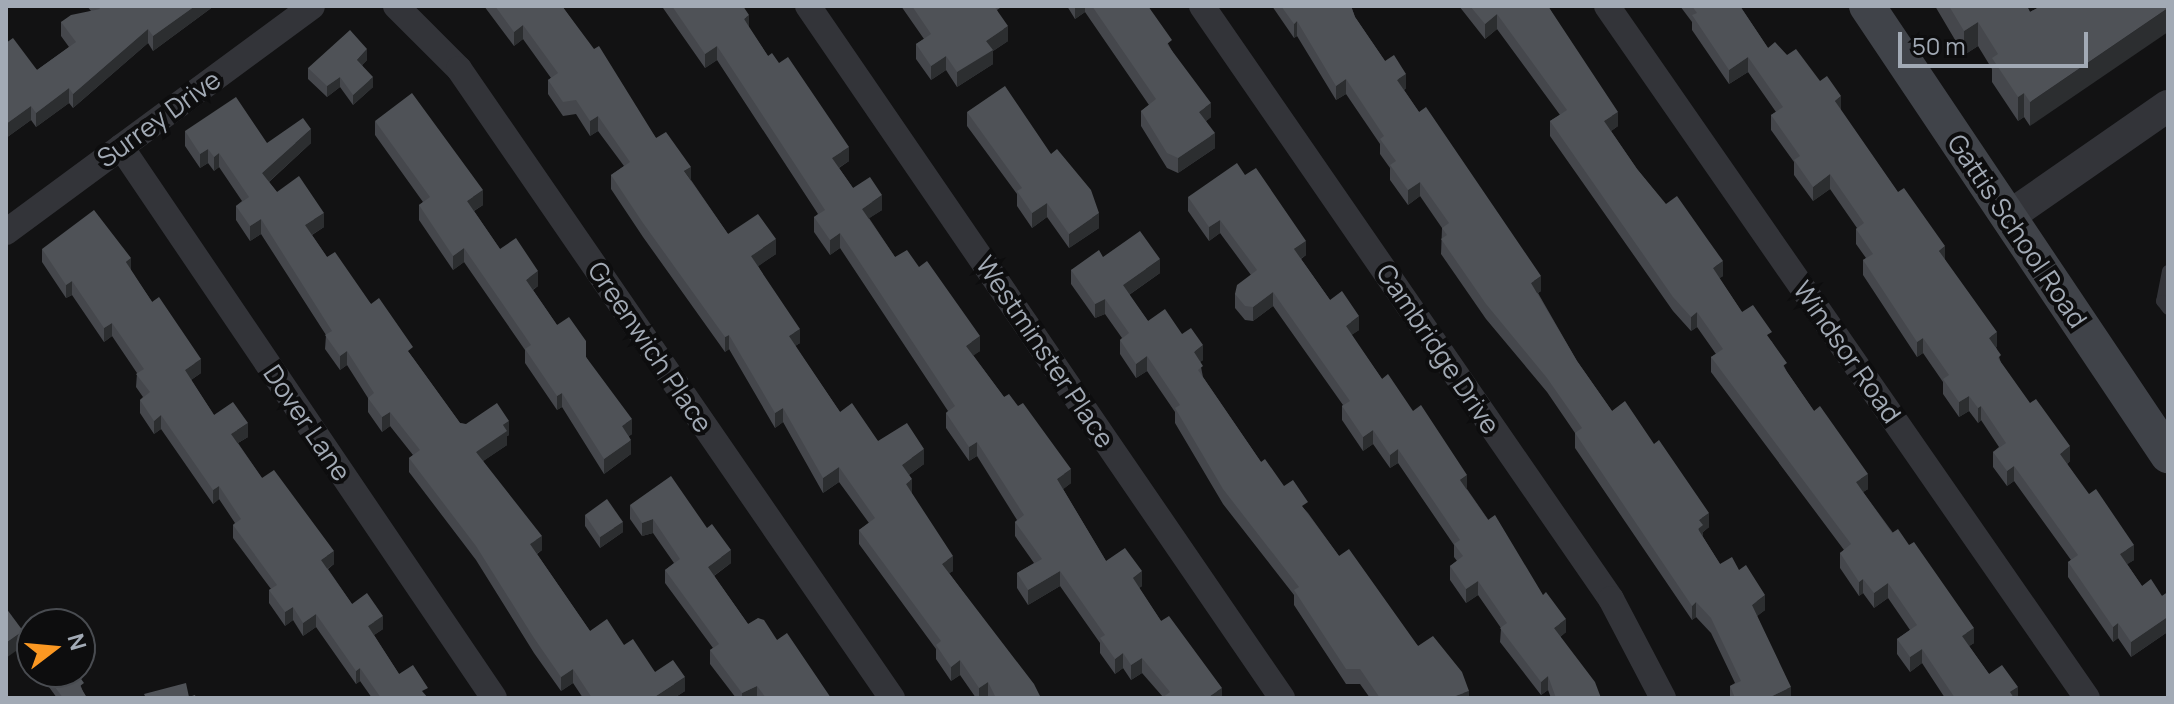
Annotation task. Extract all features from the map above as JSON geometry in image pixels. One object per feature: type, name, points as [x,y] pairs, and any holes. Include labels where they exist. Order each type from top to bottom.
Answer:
[{"type":"main road","name":"Gattis School Road","points":[[1867,6],[2168,455]]},
{"type":"street","name":"Surrey Drive","points":[[6,232],[312,6]]},
{"type":"street","name":"Greenwich Place","points":[[396,6],[459,69],[892,698]]},
{"type":"street","name":"Westminster Place","points":[[808,6],[1282,698]]},
{"type":"street","name":"Cambridge Drive","points":[[1202,6],[1611,599],[1663,698]]},
{"type":"street","name":"Windsor Road","points":[[1607,6],[2087,698]]},
{"type":"street","points":[[2008,217],[2168,106]]},
{"type":"street","name":"Dover Lane","points":[[121,147],[494,698]]},
{"type":"lane","points":[[2168,271],[2162,301],[2168,309]]},
{"type":"building","points":[[98,6],[195,6],[153,36],[148,29],[73,94],[69,88],[36,113],[31,106],[6,124],[6,43],[13,38],[37,70],[76,42],[61,22],[71,15],[100,9]]},
{"type":"building","points":[[495,6],[562,6],[594,49],[599,46],[656,138],[666,132],[691,167],[684,171],[728,234],[758,214],[776,239],[751,256],[800,329],[789,336],[840,412],[852,403],[878,441],[907,423],[924,449],[902,465],[912,479],[906,484],[953,556],[942,564],[1034,684],[1041,698],[996,698],[988,682],[979,688],[960,660],[951,667],[936,645],[941,641],[859,530],[875,518],[839,467],[823,478],[783,408],[775,413],[729,335],[725,337],[611,175],[630,162],[598,116],[590,121],[576,100],[563,102],[548,80],[558,73],[523,25],[514,32]]},
{"type":"building","points":[[672,6],[743,6],[749,15],[744,19],[768,56],[772,53],[779,63],[788,57],[849,147],[832,158],[853,188],[870,177],[882,195],[862,209],[895,257],[907,250],[919,267],[927,261],[980,336],[966,346],[1004,397],[1009,394],[1018,406],[1023,403],[1071,469],[1057,479],[1106,561],[1125,548],[1142,571],[1133,578],[1161,621],[1169,616],[1222,688],[1207,698],[1162,698],[1170,692],[1142,658],[1131,665],[1123,653],[1115,659],[1100,638],[1105,635],[1060,571],[1028,590],[1017,573],[1042,559],[1015,522],[1024,515],[977,442],[969,447],[946,413],[955,406],[840,233],[830,240],[814,217],[825,210],[717,46],[705,54]]},
{"type":"building","points":[[912,6],[994,6],[1008,26],[986,41],[993,50],[957,72],[946,56],[931,66],[916,44],[931,34]]},
{"type":"building","points":[[1092,6],[1148,6],[1172,40],[1167,44],[1211,103],[1199,112],[1215,133],[1178,158],[1167,153],[1141,111],[1156,99]]},
{"type":"building","points":[[1281,6],[1351,6],[1385,61],[1394,55],[1406,74],[1397,80],[1419,112],[1426,107],[1541,276],[1531,283],[1577,361],[1612,411],[1625,401],[1654,444],[1659,440],[1709,513],[1699,520],[1703,525],[1698,529],[1720,564],[1732,557],[1739,570],[1746,565],[1765,595],[1752,605],[1791,687],[1768,698],[1735,698],[1730,686],[1741,681],[1711,618],[1696,602],[1692,606],[1575,433],[1582,428],[1547,378],[1486,304],[1441,239],[1447,235],[1442,228],[1449,223],[1420,182],[1408,190],[1390,165],[1396,161],[1380,139],[1384,136],[1346,79],[1336,86],[1297,21],[1294,24]]},
{"type":"building","points":[[1470,6],[1548,6],[1618,112],[1604,121],[1666,204],[1677,196],[1723,261],[1713,268],[1742,312],[1753,305],[1772,332],[1767,335],[1787,363],[1783,366],[1814,411],[1820,406],[1868,474],[1856,482],[1892,533],[1898,529],[1909,545],[1914,542],[1974,628],[1962,636],[1989,674],[2002,665],[2018,687],[2010,692],[2014,698],[1955,698],[1922,649],[1910,657],[1897,639],[1917,625],[1888,583],[1874,593],[1863,579],[1859,582],[1840,553],[1851,544],[1711,357],[1723,349],[1697,312],[1691,317],[1673,297],[1550,121],[1567,110],[1497,14],[1485,24]]},
{"type":"building","points":[[1692,6],[1740,6],[1768,48],[1775,42],[1787,55],[1796,49],[1820,81],[1827,76],[1841,96],[1835,101],[1898,192],[1904,188],[1945,246],[1939,251],[1997,332],[1989,338],[2001,355],[1998,358],[2030,403],[2036,399],[2070,446],[2060,454],[2089,494],[2096,489],[2134,545],[2120,554],[2142,586],[2151,579],[2162,596],[2168,592],[2168,621],[2166,618],[2131,642],[2118,623],[2113,627],[2068,562],[2078,555],[2014,466],[2007,471],[1993,452],[2006,443],[1981,406],[1978,408],[1969,396],[1959,402],[1943,379],[1949,375],[1923,338],[1917,342],[1863,260],[1873,254],[1856,229],[1864,223],[1830,174],[1813,187],[1794,160],[1800,156],[1771,115],[1783,107],[1748,57],[1729,70],[1692,15],[1697,13]]},
{"type":"building","points":[[1949,6],[2027,6],[2030,12],[2041,6],[2168,8],[2030,102],[2024,93],[2018,97],[1992,58],[1998,54],[1978,22],[1964,31]]},
{"type":"building","points":[[350,30],[367,49],[357,60],[373,77],[353,95],[340,77],[327,86],[308,68]]},
{"type":"building","points":[[1005,86],[1051,154],[1057,149],[1091,190],[1099,213],[1069,234],[1047,203],[1032,213],[1017,191],[1022,188],[967,112]]},
{"type":"building","points":[[412,93],[483,190],[467,201],[500,249],[516,238],[538,271],[526,280],[557,325],[569,317],[586,341],[586,357],[632,419],[622,426],[631,440],[604,459],[562,393],[557,396],[525,349],[531,345],[464,248],[453,256],[419,205],[430,197],[375,121]]},
{"type":"building","points":[[236,97],[267,143],[303,118],[311,129],[262,173],[277,192],[299,176],[324,213],[305,225],[327,257],[335,252],[371,304],[379,298],[413,347],[408,351],[460,423],[466,424],[497,403],[509,421],[503,425],[507,431],[476,452],[542,536],[530,544],[590,631],[607,619],[624,645],[633,639],[655,672],[673,660],[685,677],[653,698],[592,698],[573,669],[561,677],[476,546],[409,458],[420,450],[390,412],[382,417],[368,398],[374,393],[347,351],[340,356],[325,335],[332,331],[261,219],[250,226],[236,206],[249,197],[219,153],[214,157],[208,149],[200,154],[185,131]]},
{"type":"building","points":[[1237,163],[1245,175],[1256,168],[1306,241],[1294,249],[1330,300],[1342,291],[1359,316],[1346,326],[1382,379],[1388,374],[1413,411],[1421,405],[1467,475],[1460,480],[1488,520],[1495,515],[1543,595],[1546,592],[1566,619],[1554,628],[1595,682],[1601,698],[1556,698],[1548,676],[1541,682],[1500,628],[1507,623],[1478,581],[1466,589],[1450,566],[1463,556],[1454,544],[1460,540],[1398,449],[1390,455],[1373,430],[1363,437],[1342,406],[1350,401],[1273,292],[1253,307],[1245,306],[1235,294],[1237,285],[1257,270],[1220,220],[1209,227],[1188,197]]},
{"type":"building","points":[[94,210],[131,258],[126,262],[152,302],[159,297],[201,359],[185,370],[214,415],[233,402],[248,423],[231,434],[262,478],[274,470],[334,551],[321,560],[352,604],[367,593],[383,616],[368,626],[399,674],[413,665],[428,688],[422,691],[428,698],[381,698],[360,668],[356,671],[316,614],[303,623],[293,607],[285,612],[269,590],[277,585],[233,525],[241,519],[219,486],[213,490],[161,415],[154,421],[140,400],[150,392],[136,374],[144,369],[112,323],[104,328],[72,281],[66,285],[42,249]]},
{"type":"building","points":[[1140,231],[1160,259],[1123,285],[1148,321],[1165,309],[1182,334],[1191,328],[1203,345],[1194,352],[1203,366],[1198,370],[1261,462],[1265,459],[1284,486],[1293,480],[1308,502],[1302,506],[1339,556],[1349,549],[1418,646],[1433,636],[1462,672],[1469,691],[1450,698],[1380,698],[1360,669],[1346,669],[1294,590],[1299,587],[1223,489],[1175,408],[1180,405],[1147,356],[1136,364],[1120,340],[1129,333],[1105,299],[1095,304],[1071,270],[1099,250],[1103,257]]},
{"type":"building","points":[[671,476],[707,528],[712,524],[731,550],[708,567],[748,624],[758,618],[764,620],[777,640],[787,633],[831,698],[766,698],[757,686],[742,693],[710,650],[719,644],[665,570],[680,559],[653,519],[642,523],[630,505]]},
{"type":"building","points":[[607,499],[623,522],[600,537],[585,515]]},
{"type":"building","points":[[6,608],[16,622],[16,636],[6,643]]},
{"type":"building","points":[[186,683],[189,697],[195,695],[196,698],[146,698],[144,694]]},
{"type":"building","points":[[56,688],[81,688],[87,698],[63,698]]}]
